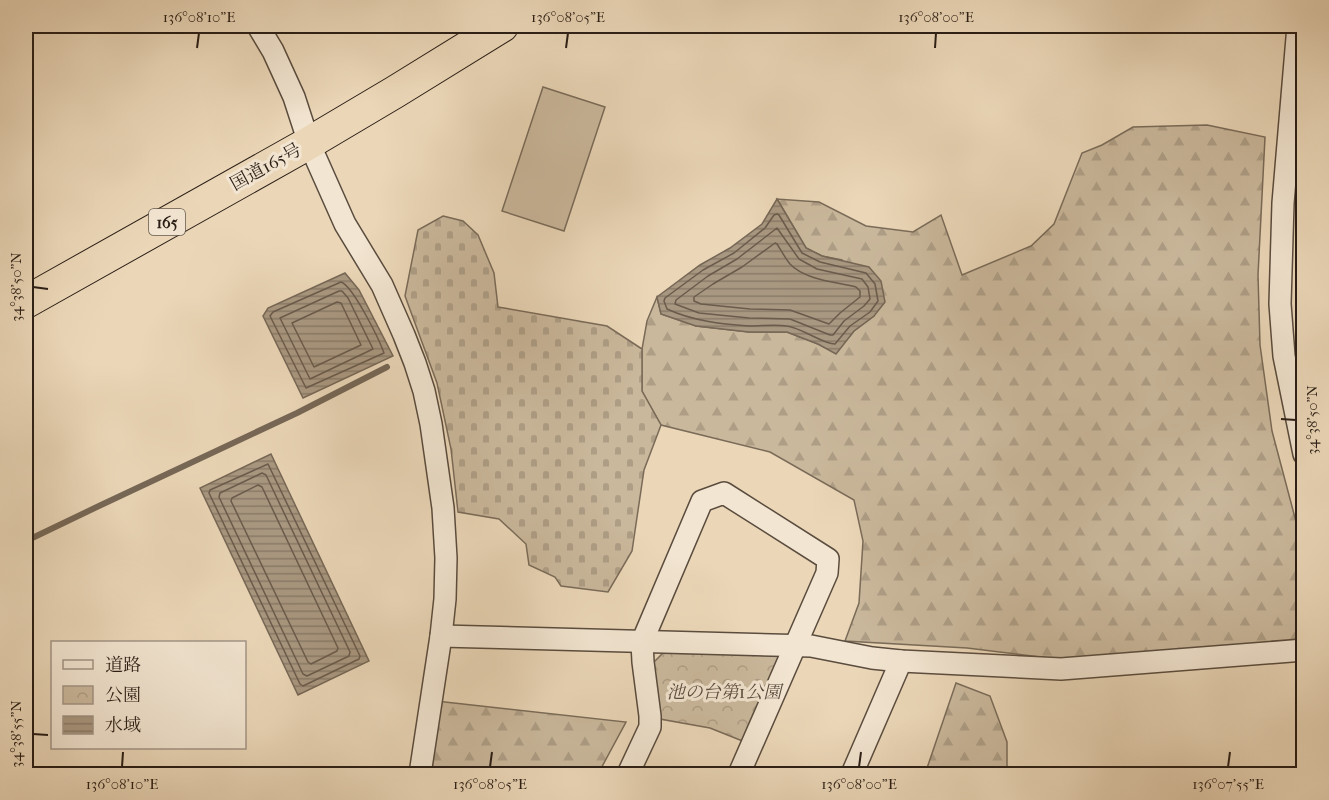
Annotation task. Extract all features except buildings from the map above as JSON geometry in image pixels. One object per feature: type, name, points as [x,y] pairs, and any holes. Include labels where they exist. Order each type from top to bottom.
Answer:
[{"type":"highway","name":"国道165号","points":[[26,302],[309,143],[502,26]]},
{"type":"street","points":[[258,26],[273,51],[294,98],[309,143],[345,224],[382,285],[412,354],[424,391],[443,508],[446,558],[441,636],[420,774]]},
{"type":"street","points":[[1292,26],[1298,95],[1283,203],[1280,304],[1284,356],[1304,454]]},
{"type":"street","points":[[628,774],[650,728],[642,642],[702,501],[724,493],[828,559],[827,573],[739,774]]},
{"type":"street","points":[[441,636],[796,645],[901,661],[1061,669],[1304,650]]},
{"type":"street","points":[[852,774],[901,661]]},
{"type":"green space","points":[[543,87],[605,107],[564,231],[502,211]]},
{"type":"green space","points":[[1207,125],[1265,137],[1258,275],[1260,345],[1272,431],[1303,548],[1303,642],[1056,659],[967,648],[845,641],[859,603],[863,541],[854,500],[770,452],[661,425],[642,391],[642,349],[647,321],[657,297],[661,314],[696,326],[749,332],[787,332],[836,353],[854,331],[874,316],[842,260],[822,256],[806,248],[777,199],[819,202],[866,226],[913,232],[941,215],[962,275],[1031,246],[1054,224],[1082,153],[1102,145],[1133,127]]},
{"type":"green space","points":[[443,216],[463,221],[478,235],[494,273],[498,307],[607,326],[642,349],[642,391],[661,425],[644,470],[632,551],[608,592],[561,586],[555,577],[529,565],[526,544],[499,519],[458,512],[451,449],[437,383],[405,296],[418,230]]},
{"type":"green space","name":"池の台第1公園","points":[[663,653],[778,655],[781,662],[745,742],[710,728],[660,719],[653,663]]},
{"type":"green space","points":[[956,683],[990,696],[1007,742],[1007,774],[925,774]]},
{"type":"green space","points":[[436,701],[626,722],[598,774],[427,774]]},
{"type":"water","points":[[777,199],[806,248],[822,256],[869,267],[881,281],[885,302],[874,316],[854,331],[836,354],[787,332],[749,332],[696,326],[661,314],[657,297],[762,224]]},
{"type":"water","points":[[345,273],[359,290],[393,356],[303,398],[263,316],[268,308]]},
{"type":"water","points":[[271,454],[369,661],[298,695],[200,488]]},
{"type":"waterway","points":[[26,541],[297,413],[387,367]]}]
